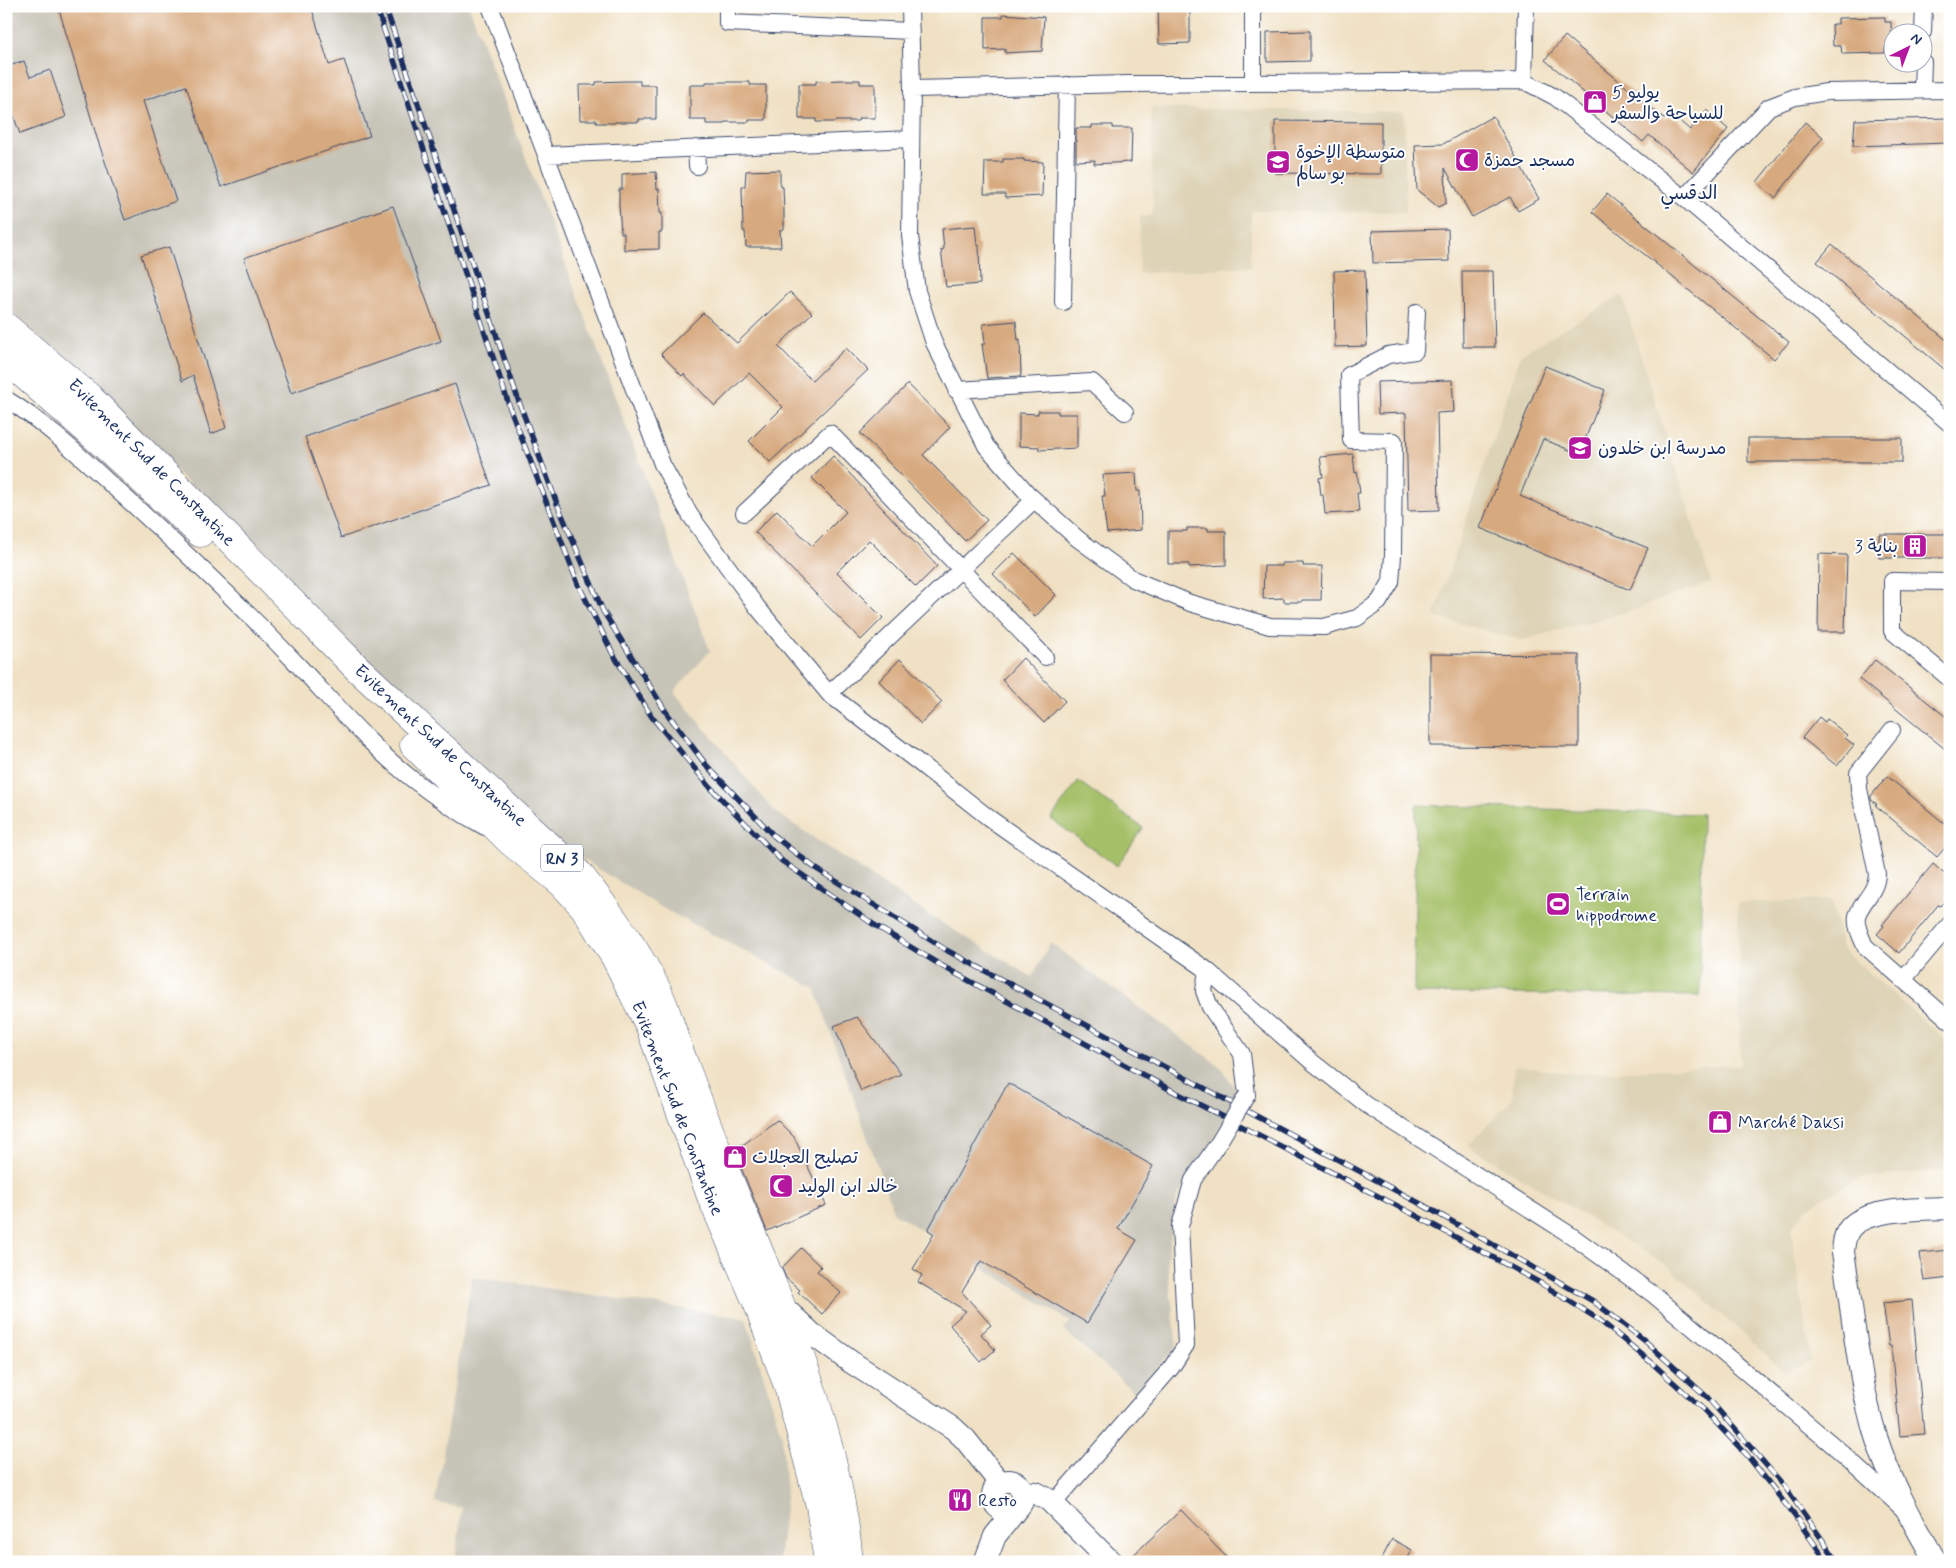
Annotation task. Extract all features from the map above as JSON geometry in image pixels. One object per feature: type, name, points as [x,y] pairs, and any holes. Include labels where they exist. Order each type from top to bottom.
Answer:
[{"type":"highway","name":"Evitement Sud de Constantine","points":[[6,327],[90,397],[357,668],[580,874],[602,902],[657,990],[723,1166],[783,1307],[804,1362],[832,1462],[847,1531],[849,1562]]},
{"type":"highway","name":"Evitement Sud de Constantine","points":[[6,359],[102,443],[239,570],[511,842],[562,883],[584,907],[615,957],[650,1027],[712,1199],[758,1305],[788,1386],[820,1506],[828,1562]]},
{"type":"main road","points":[[1936,1562],[1908,1513],[1877,1439],[1867,1401],[1844,1252],[1845,1236],[1852,1225],[1867,1217],[1888,1212],[1950,1208]]},
{"type":"main road","points":[[783,1307],[812,1334],[851,1362],[953,1428],[965,1439],[997,1492],[995,1536]]},
{"type":"main road","points":[[985,1562],[995,1536],[1020,1499],[1018,1485],[1012,1481],[997,1492]]},
{"type":"main road","points":[[1020,1499],[1040,1495],[1053,1504],[1111,1562]]},
{"type":"street","points":[[490,6],[662,464],[690,515],[757,607],[829,694],[988,818],[1207,970],[1311,1061],[1367,1105],[1572,1236],[1654,1296],[1841,1452],[1908,1513]]},
{"type":"street","points":[[727,6],[727,23],[911,31]]},
{"type":"street","points":[[910,6],[912,89],[910,236],[917,290],[934,343],[956,390],[986,446],[1034,500],[1078,539],[1133,579],[1190,603],[1270,626],[1324,627],[1357,618],[1379,602],[1391,582],[1394,441],[1351,440],[1349,375],[1388,355],[1415,351],[1417,312]]},
{"type":"street","points":[[1252,84],[1253,6]]},
{"type":"street","points":[[1524,82],[1526,6]]},
{"type":"street","points":[[1924,6],[1924,22]]},
{"type":"street","points":[[1922,90],[1923,72]]},
{"type":"street","points":[[912,89],[1067,85],[1524,82],[1555,97],[1684,198],[1950,424]]},
{"type":"street","points":[[1063,302],[1067,85]]},
{"type":"street","points":[[1684,198],[1769,107],[1795,97],[1827,92],[1950,90]]},
{"type":"street","points":[[546,155],[911,139]]},
{"type":"street","points":[[696,148],[697,166]]},
{"type":"street","points":[[956,390],[1092,382],[1125,412]]},
{"type":"street","points":[[6,399],[25,410],[76,453],[178,545],[295,662],[372,743],[411,779],[453,809],[511,842]]},
{"type":"street","points":[[744,513],[830,433],[1045,657]]},
{"type":"street","points":[[829,694],[1034,500]]},
{"type":"street","points":[[1950,582],[1892,581],[1892,632],[1950,680]]},
{"type":"street","points":[[1892,730],[1858,773],[1858,789],[1877,874],[1877,884],[1857,916],[1858,931],[1865,946],[1950,1021]]},
{"type":"street","points":[[1903,980],[1950,924]]},
{"type":"street","points":[[1053,1504],[1171,1368],[1186,1345],[1180,1226],[1193,1180],[1219,1142],[1247,1095],[1242,1054],[1210,1007],[1204,991],[1207,970]]},
{"type":"shaded area","points":[[6,6],[469,6],[710,651],[674,692],[774,811],[929,915],[1032,977],[1050,943],[1221,1067],[1240,1097],[1177,1197],[1167,1260],[1177,1347],[1134,1392],[1063,1329],[1071,1322],[894,1213],[815,988],[666,910],[566,849],[515,812],[171,466],[6,309]]},
{"type":"shaded area","name":"متوسطة الإخوة بو سالم","points":[[1151,108],[1404,112],[1406,212],[1251,211],[1251,266],[1139,274],[1140,217],[1153,215]]},
{"type":"shaded area","name":"مدرسة ابن خلدون","points":[[1622,295],[1711,582],[1627,612],[1522,640],[1434,617],[1521,354]]},
{"type":"shaded area","name":"Marché Daksi","points":[[1832,900],[1842,949],[1950,1044],[1950,1169],[1859,1178],[1806,1208],[1791,1230],[1811,1361],[1785,1372],[1667,1265],[1468,1146],[1512,1099],[1514,1066],[1575,1074],[1740,1065],[1738,903]]},
{"type":"shaded area","points":[[472,1277],[746,1318],[782,1437],[786,1498],[779,1562],[455,1562],[462,1508],[435,1502]]},
{"type":"green space","points":[[1078,781],[1143,828],[1117,866],[1051,819]]},
{"type":"green space","name":"Terrain hippodrome","points":[[1416,805],[1702,814],[1700,996],[1414,993]]},
{"type":"building","points":[[58,6],[311,6],[329,65],[344,60],[370,136],[221,187],[186,86],[143,101],[176,201],[125,220],[97,138]]},
{"type":"building","points":[[1158,6],[1190,6],[1190,43],[1159,44]]},
{"type":"building","points":[[1003,14],[1044,17],[1042,51],[1005,53],[1005,49],[985,50],[985,17],[1003,17]]},
{"type":"building","points":[[1885,17],[1884,53],[1842,54],[1841,46],[1833,46],[1832,24],[1838,24],[1838,18]]},
{"type":"building","points":[[1310,31],[1310,61],[1267,62],[1267,32]]},
{"type":"building","points":[[1565,36],[1665,119],[1668,115],[1674,120],[1676,118],[1690,130],[1706,110],[1728,129],[1693,172],[1649,135],[1643,142],[1545,60]]},
{"type":"building","points":[[24,61],[30,77],[50,70],[66,117],[20,134],[6,95],[6,67]]},
{"type":"building","points":[[860,80],[860,84],[875,84],[875,118],[859,118],[858,121],[835,122],[816,122],[816,119],[799,119],[799,84],[816,84],[816,81]]},
{"type":"building","points":[[640,81],[640,85],[656,85],[656,119],[639,119],[639,122],[615,123],[596,123],[596,120],[580,120],[579,85],[596,85],[596,82]]},
{"type":"building","points":[[706,82],[750,82],[750,85],[766,85],[766,120],[706,124],[706,120],[690,120],[690,85],[706,85]]},
{"type":"building","name":"مسجد حمزة","points":[[1493,116],[1539,199],[1518,211],[1510,197],[1472,217],[1445,168],[1446,203],[1438,207],[1417,190],[1415,145],[1443,144]]},
{"type":"building","points":[[1950,118],[1950,143],[1853,146],[1855,120]]},
{"type":"building","points":[[1275,121],[1381,122],[1381,174],[1275,173]]},
{"type":"building","points":[[1805,122],[1823,137],[1775,198],[1757,182]]},
{"type":"building","points":[[1092,125],[1113,125],[1113,128],[1132,128],[1131,162],[1094,164],[1095,160],[1076,161],[1076,128],[1092,128]]},
{"type":"building","points":[[1003,159],[1024,159],[1024,161],[1043,162],[1042,196],[1005,198],[1005,194],[984,194],[985,162],[1003,162]]},
{"type":"building","points":[[780,170],[780,187],[783,187],[784,212],[784,229],[780,230],[781,247],[746,247],[745,231],[743,231],[742,186],[745,186],[746,171]]},
{"type":"building","points":[[656,172],[660,213],[662,213],[662,232],[659,232],[659,249],[624,250],[624,233],[621,233],[619,205],[619,189],[622,189],[622,174]]},
{"type":"building","points":[[1607,194],[1789,342],[1774,359],[1592,212]]},
{"type":"building","points":[[393,206],[441,341],[291,393],[244,258]]},
{"type":"building","points":[[975,226],[977,245],[979,245],[980,284],[946,287],[941,250],[944,249],[942,229]]},
{"type":"building","points":[[1448,229],[1449,261],[1373,263],[1372,231]]},
{"type":"building","points":[[1832,244],[1950,343],[1950,374],[1817,262]]},
{"type":"building","points":[[169,247],[226,428],[211,434],[193,375],[182,381],[141,255]]},
{"type":"building","points":[[1365,270],[1367,346],[1335,347],[1334,271]]},
{"type":"building","points":[[1462,271],[1493,271],[1495,347],[1463,347]]},
{"type":"building","points":[[790,292],[812,313],[778,346],[812,381],[846,348],[868,370],[770,462],[749,441],[783,407],[749,373],[715,406],[684,374],[682,376],[661,354],[703,313],[737,343]]},
{"type":"building","points":[[1016,321],[1018,340],[1020,339],[1021,376],[987,378],[982,344],[985,344],[983,324]]},
{"type":"building","points":[[1545,366],[1605,390],[1579,454],[1543,439],[1520,496],[1648,548],[1630,590],[1480,528]]},
{"type":"building","points":[[1452,380],[1454,412],[1437,413],[1439,510],[1408,511],[1406,413],[1378,414],[1377,382]]},
{"type":"building","points":[[455,384],[491,485],[341,538],[305,437]]},
{"type":"building","points":[[908,384],[950,427],[923,455],[987,520],[965,541],[860,433]]},
{"type":"building","points":[[1038,411],[1058,411],[1058,414],[1077,414],[1077,448],[1039,450],[1039,447],[1019,446],[1019,413],[1038,414]]},
{"type":"building","points":[[1748,438],[1902,438],[1902,462],[1748,462]]},
{"type":"building","points":[[1353,454],[1360,493],[1357,493],[1359,512],[1325,514],[1319,478],[1323,477],[1320,457]]},
{"type":"building","points":[[833,456],[937,566],[916,587],[869,540],[837,572],[883,618],[861,640],[755,532],[777,510],[812,546],[846,512],[812,478]]},
{"type":"building","points":[[1136,473],[1137,491],[1140,491],[1141,530],[1107,533],[1102,496],[1105,496],[1103,475]]},
{"type":"building","points":[[1187,528],[1208,528],[1208,531],[1226,531],[1226,565],[1189,567],[1189,564],[1168,564],[1168,531],[1187,531]]},
{"type":"building","name":"بناية 3","points":[[1879,534],[1950,534],[1950,558],[1879,558]]},
{"type":"building","points":[[1014,553],[1056,595],[1035,617],[993,574]]},
{"type":"building","points":[[1819,554],[1847,555],[1845,632],[1818,632]]},
{"type":"building","points":[[1282,563],[1303,563],[1303,566],[1322,566],[1321,600],[1284,602],[1284,598],[1263,599],[1264,566],[1282,566]]},
{"type":"building","points":[[1430,654],[1579,655],[1579,747],[1430,746]]},
{"type":"building","points":[[1023,658],[1065,701],[1044,723],[1002,680]]},
{"type":"building","points":[[900,659],[942,702],[921,724],[879,681]]},
{"type":"building","points":[[1875,660],[1950,720],[1950,753],[1859,679]]},
{"type":"building","points":[[1819,717],[1825,722],[1827,719],[1847,735],[1845,738],[1854,745],[1837,766],[1802,738]]},
{"type":"building","points":[[1887,776],[1950,828],[1950,842],[1937,857],[1871,800],[1871,796]]},
{"type":"building","points":[[1933,864],[1950,879],[1950,895],[1940,906],[1938,905],[1899,953],[1877,934],[1884,926],[1882,925]]},
{"type":"building","points":[[857,1017],[901,1074],[861,1091],[834,1026]]},
{"type":"building","points":[[1008,1083],[1153,1166],[1118,1229],[1137,1240],[1087,1323],[981,1261],[962,1292],[991,1325],[981,1334],[995,1350],[981,1362],[950,1325],[966,1311],[918,1282],[922,1275],[913,1269],[934,1234],[928,1230]]},
{"type":"building","name":"خالد ابن الوليد","points":[[777,1120],[794,1137],[826,1205],[767,1231],[733,1148],[744,1144]]},
{"type":"building","points":[[801,1248],[821,1267],[817,1271],[841,1293],[822,1314],[798,1292],[800,1290],[786,1278],[782,1268]]},
{"type":"building","points":[[1950,1250],[1950,1278],[1924,1281],[1920,1253]]},
{"type":"building","points":[[1912,1300],[1924,1434],[1900,1436],[1891,1346],[1889,1346],[1883,1303]]},
{"type":"building","points":[[1181,1510],[1231,1562],[1126,1562]]},
{"type":"building","points":[[1392,1539],[1412,1550],[1406,1562],[1380,1562]]},
{"type":"railway","points":[[376,6],[510,408],[578,584],[613,654],[652,717],[710,787],[782,861],[873,924],[942,966],[1171,1090],[1413,1214],[1542,1284],[1598,1319],[1652,1363],[1704,1410],[1747,1455],[1794,1515],[1827,1562]]},
{"type":"railway","points":[[385,6],[519,402],[556,501],[603,611],[666,712],[707,766],[774,836],[815,868],[948,951],[1421,1204],[1593,1301],[1644,1340],[1707,1397],[1785,1487],[1838,1562]]},
{"type":"place","name":"5 يوليو للسياحة والسفر","points":[[1595,102]]},
{"type":"place","name":"مسجد حمزة","points":[[1467,160]]},
{"type":"place","name":"متوسطة الإخوة بو سالم","points":[[1278,162]]},
{"type":"place","name":"مدرسة ابن خلدون","points":[[1580,448]]},
{"type":"place","name":"بناية 3","points":[[1915,546]]},
{"type":"place","name":"Terrain hippodrome","points":[[1558,904]]},
{"type":"place","name":"Marché Daksi","points":[[1720,1122]]},
{"type":"place","name":"تصليح العجلات","points":[[735,1157]]},
{"type":"place","name":"خالد ابن الوليد","points":[[781,1186]]},
{"type":"place","name":"Resto","points":[[960,1500]]},
{"type":"district","name":"الدقسي","points":[[1689,192]]}]
